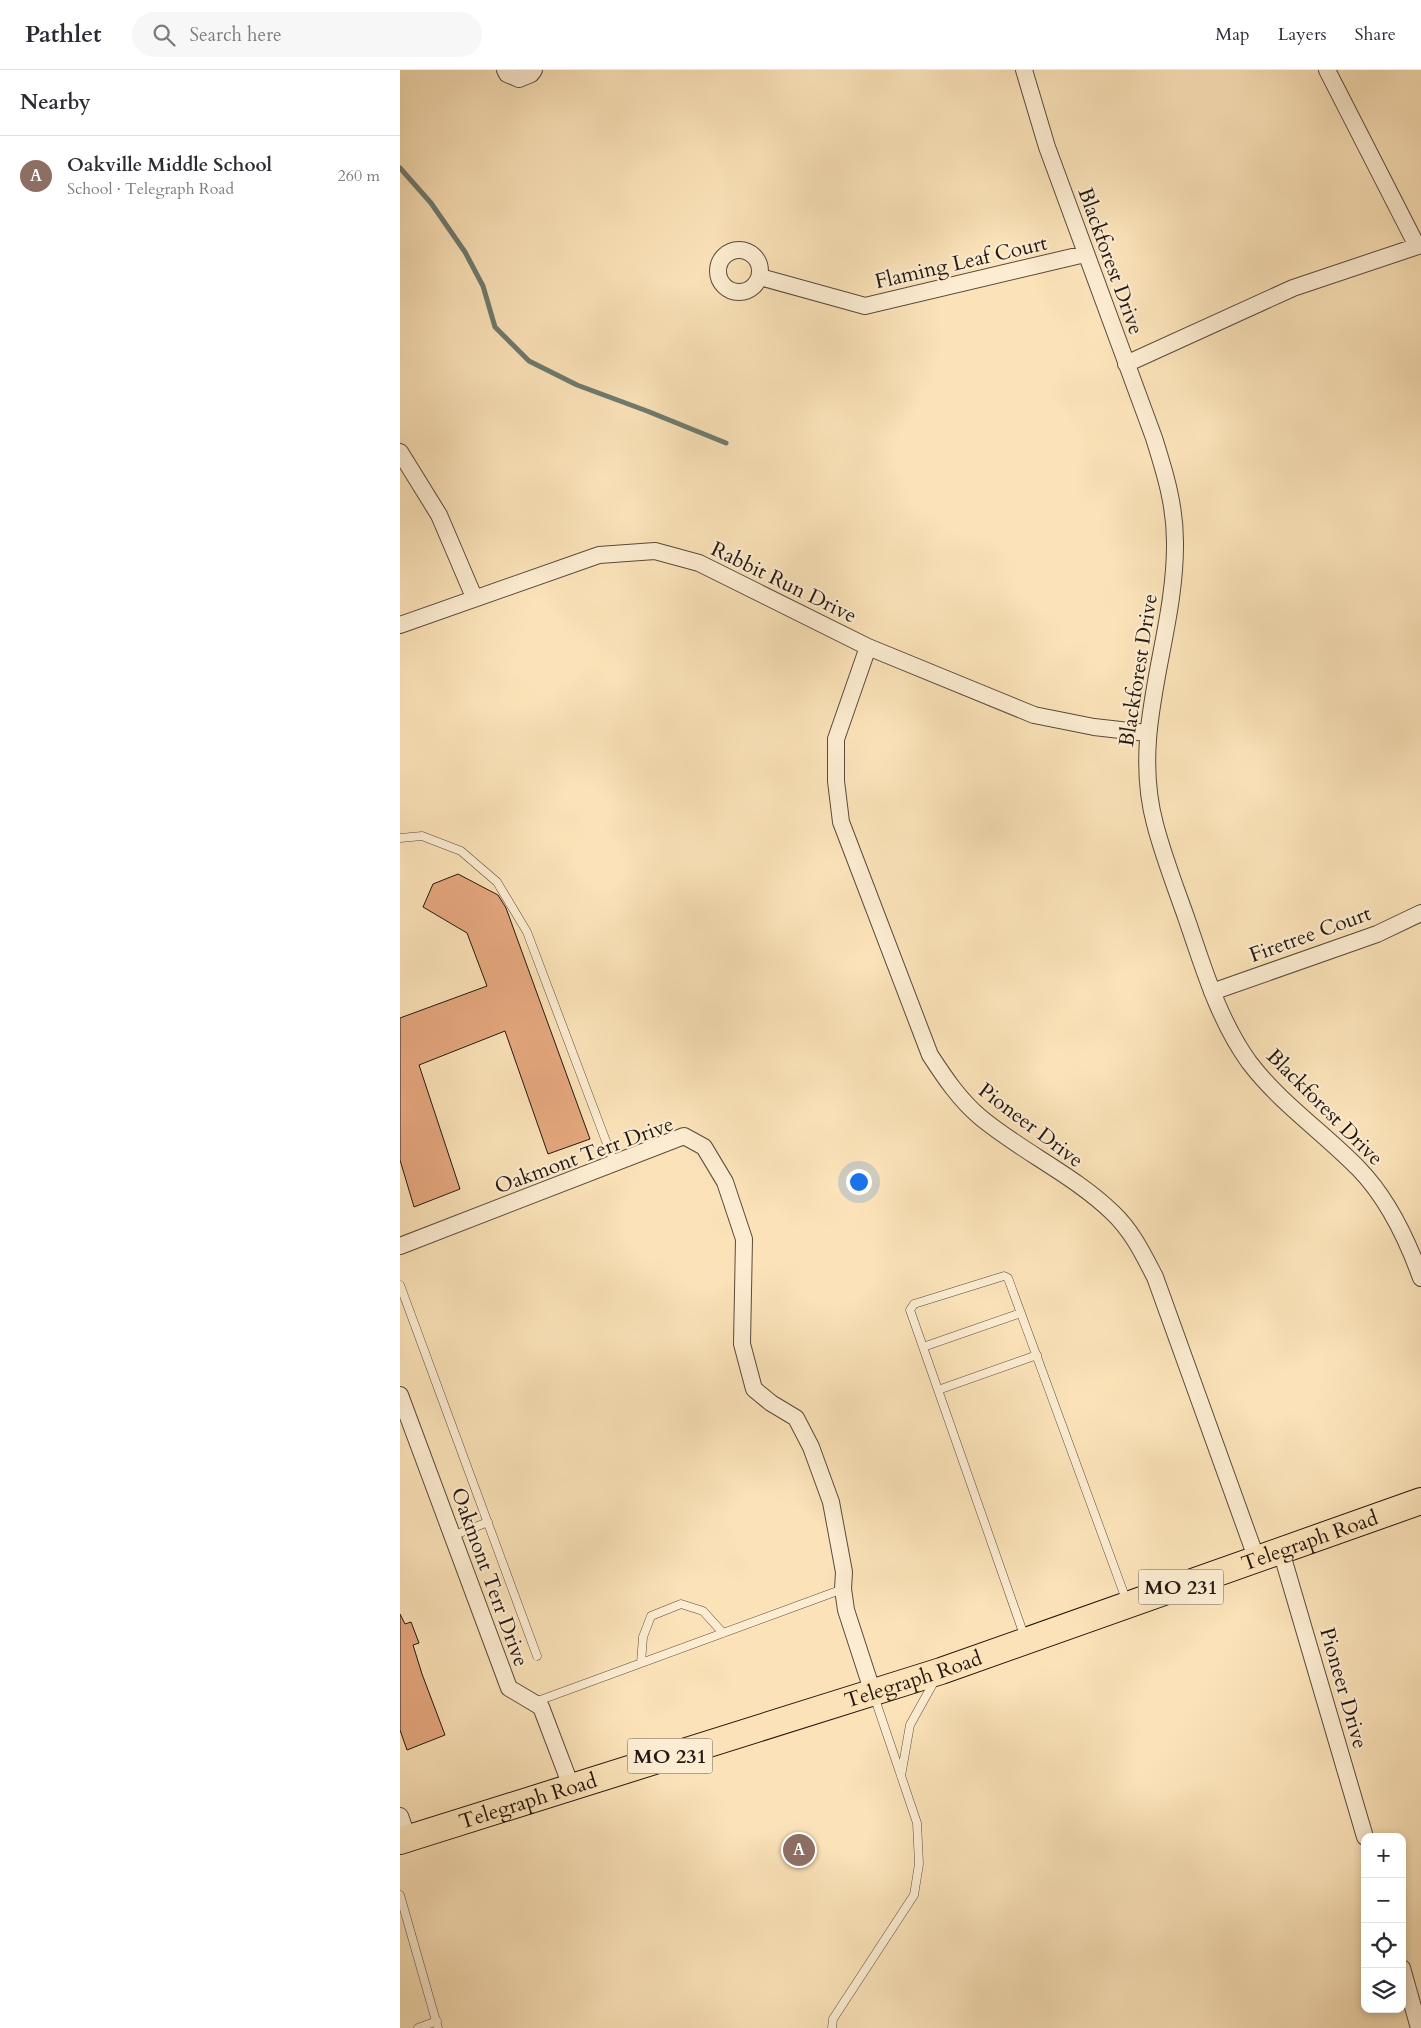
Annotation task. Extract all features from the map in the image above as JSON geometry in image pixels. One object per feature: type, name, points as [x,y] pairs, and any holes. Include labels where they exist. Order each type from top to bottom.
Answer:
[{"type":"main road","name":"Telegraph Road","points":[[403,1832],[571,1786],[941,1671],[1421,1501]]},
{"type":"street","points":[[505,70],[507,74],[519,79],[531,74],[534,70]]},
{"type":"street","name":"Blackforest Drive","points":[[1024,70],[1040,128],[1167,479],[1174,513],[1175,544],[1172,583],[1147,733],[1145,763],[1148,791],[1155,824],[1212,992],[1248,1060],[1270,1087],[1360,1170],[1384,1201],[1404,1236],[1421,1278]]},
{"type":"street","points":[[1126,364],[1293,288],[1419,246],[1327,70]]},
{"type":"street","name":"Flaming Leaf Court","points":[[760,277],[865,306],[1085,254]]},
{"type":"street","points":[[400,452],[439,515],[474,597]]},
{"type":"street","name":"Rabbit Run Drive","points":[[400,625],[474,597],[599,555],[654,551],[699,564],[868,647],[1034,715],[1094,728],[1147,733]]},
{"type":"street","name":"Pioneer Drive","points":[[868,647],[836,739],[836,781],[841,822],[930,1055],[951,1088],[980,1117],[1068,1178],[1113,1213],[1135,1240],[1155,1277],[1257,1560]]},
{"type":"street","name":"Firetree Court","points":[[1212,992],[1377,934],[1421,913]]},
{"type":"street","name":"Oakmont Terr Drive","points":[[400,1246],[684,1136],[704,1147],[725,1182],[744,1239],[742,1344],[754,1389],[771,1403],[796,1418],[811,1447],[831,1502],[844,1572],[843,1589],[846,1610],[873,1693]]},
{"type":"street","name":"Oakmont Terr Drive","points":[[400,1395],[509,1688],[541,1707],[571,1786]]},
{"type":"street","name":"Pioneer Drive","points":[[1281,1551],[1364,1833]]},
{"type":"street","points":[[1406,1982],[1419,2028]]},
{"type":"lane","points":[[400,838],[422,836],[461,851],[497,882],[527,932],[614,1164]]},
{"type":"lane","points":[[1026,1641],[910,1310],[914,1304],[1004,1276],[1010,1280],[1128,1606]]},
{"type":"lane","points":[[400,1285],[537,1656]]},
{"type":"lane","points":[[923,1347],[1021,1313]]},
{"type":"lane","points":[[938,1390],[1037,1355]]},
{"type":"lane","points":[[452,1536],[488,1522]]},
{"type":"lane","points":[[533,1702],[843,1589]]},
{"type":"lane","points":[[641,1663],[643,1637],[651,1616],[681,1604],[703,1611],[723,1633]]},
{"type":"lane","points":[[901,1778],[910,1725],[941,1671]]},
{"type":"lane","points":[[832,2028],[833,2019],[914,1895],[919,1864],[916,1824],[873,1693]]},
{"type":"lane","points":[[400,1895],[438,2025],[418,2028]]},
{"type":"building","points":[[458,874],[498,895],[506,908],[590,1139],[548,1154],[505,1031],[419,1065],[460,1189],[414,1207],[400,1160],[400,1018],[487,986],[467,933],[423,907],[433,884]]},
{"type":"building","points":[[400,1614],[405,1624],[411,1622],[419,1643],[413,1645],[445,1735],[407,1750],[400,1730]]},
{"type":"waterway","points":[[400,168],[431,203],[465,252],[483,286],[495,327],[529,361],[577,385],[726,443]]},
{"type":"place","name":"Oakville Middle School","points":[[799,1850]]}]
